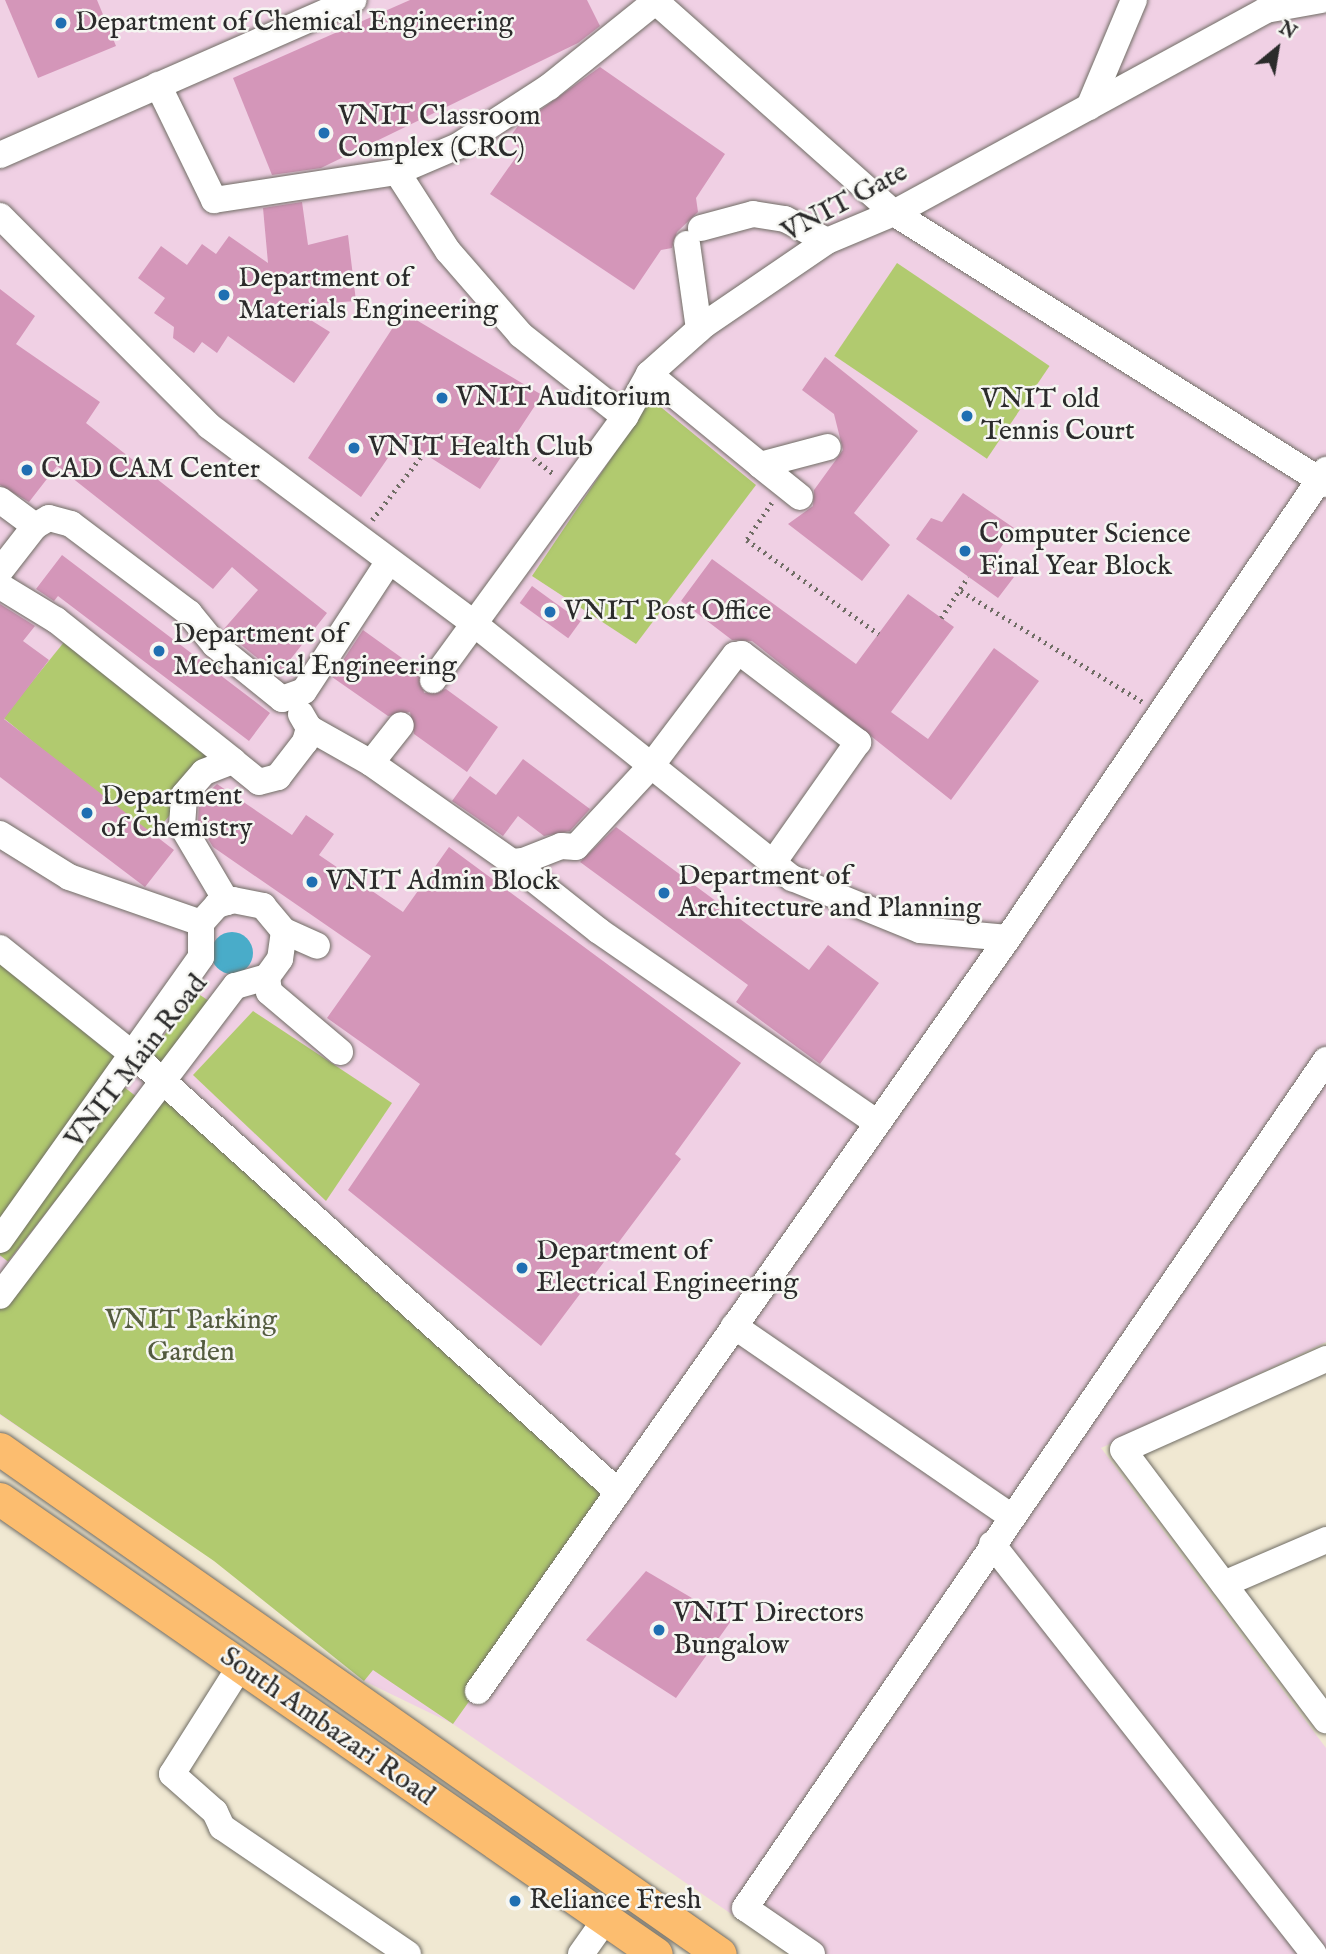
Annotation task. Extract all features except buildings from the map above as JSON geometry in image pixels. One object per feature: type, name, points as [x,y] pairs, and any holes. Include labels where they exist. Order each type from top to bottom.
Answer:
[{"type":"main road","points":[[0,1449],[720,1954]]},
{"type":"main road","name":"South Ambazari Road","points":[[0,1499],[656,1954]]},
{"type":"street","points":[[0,155],[353,0]]},
{"type":"street","points":[[1089,107],[1134,0]]},
{"type":"street","name":"VNIT Gate","points":[[433,680],[472,622],[625,417],[649,374],[699,329],[827,242],[894,213],[1266,10],[1321,0]]},
{"type":"street","points":[[158,85],[214,200],[397,172],[458,146],[550,87],[655,1],[894,213],[1324,478],[1008,938],[478,1692]]},
{"type":"street","points":[[397,172],[448,251],[521,335],[625,417]]},
{"type":"street","points":[[699,329],[694,236],[753,214],[785,219],[827,242]]},
{"type":"street","points":[[0,216],[209,426],[387,564],[472,622],[792,878],[920,930],[1008,938]]},
{"type":"street","points":[[649,374],[792,491]]},
{"type":"street","points":[[760,465],[828,447]]},
{"type":"street","points":[[0,500],[35,526]]},
{"type":"street","points":[[309,728],[278,777],[259,782],[56,620],[1,572],[35,526],[49,518],[71,524],[189,613],[215,645],[273,691],[291,697],[309,728],[371,762],[512,862],[599,931],[877,1123]]},
{"type":"street","points":[[291,697],[304,691],[387,564]]},
{"type":"street","points":[[512,862],[561,846],[576,847],[651,766],[734,655],[742,654],[855,736],[858,742],[773,863]]},
{"type":"street","points":[[371,762],[401,725]]},
{"type":"street","points":[[227,902],[182,825],[184,795],[204,772],[233,761]]},
{"type":"street","points":[[0,834],[69,877],[201,923],[227,902],[263,906],[284,931],[317,946]]},
{"type":"street","name":"VNIT Main Road","points":[[0,1241],[135,1056],[201,957],[201,923]]},
{"type":"street","points":[[284,931],[280,959],[267,977],[269,992],[340,1052]]},
{"type":"street","points":[[0,948],[135,1056],[618,1492]]},
{"type":"street","name":"VNIT Main Road","points":[[0,1296],[235,986],[267,977]]},
{"type":"street","points":[[812,1954],[746,1908],[1010,1517],[1326,1060]]},
{"type":"street","points":[[734,1326],[1010,1517]]},
{"type":"street","points":[[1325,1717],[1123,1451],[1326,1359]]},
{"type":"street","points":[[1224,1584],[1326,1540]]},
{"type":"street","points":[[992,1544],[1314,1954]]},
{"type":"street","points":[[241,1665],[172,1774],[215,1812],[222,1827],[408,1954]]},
{"type":"street","points":[[581,1954],[605,1920]]},
{"type":"path","points":[[512,440],[571,489]]},
{"type":"path","points":[[357,540],[423,454]]},
{"type":"path","points":[[792,491],[747,540],[879,634]]},
{"type":"path","points":[[941,618],[961,592],[968,577]]},
{"type":"path","points":[[961,592],[1161,712]]},
{"type":"shaded area","points":[[0,0],[1326,0],[1326,1342],[1101,1448],[1326,1748],[1326,1954],[790,1954],[453,1724],[364,1681],[197,1547],[0,1415]]},
{"type":"green space","name":"VNIT old Tennis Court","points":[[897,263],[1050,366],[987,459],[834,356]]},
{"type":"green space","points":[[651,399],[756,485],[636,644],[532,576]]},
{"type":"green space","points":[[69,636],[217,756],[151,838],[3,718]]},
{"type":"green space","points":[[0,948],[135,1056],[0,1240]]},
{"type":"green space","points":[[194,991],[213,1004],[167,1072],[148,1059]]},
{"type":"green space","points":[[253,1011],[392,1103],[326,1201],[193,1075]]},
{"type":"green space","name":"VNIT Parking Garden","points":[[162,1080],[618,1492],[453,1724],[373,1670],[364,1681],[214,1561],[0,1414],[0,1296]]},
{"type":"green space","points":[[124,1087],[137,1097],[8,1262],[0,1255],[0,1246]]},
{"type":"water","points":[[232,932],[247,938],[253,953],[247,968],[232,974],[217,968],[211,953],[217,938]]},
{"type":"place","name":"Department of Chemical Engineering","points":[[61,23]]},
{"type":"place","name":"VNIT Classroom Complex (CRC)","points":[[324,133]]},
{"type":"place","name":"Department of Materials Engineering","points":[[224,295]]},
{"type":"place","name":"VNIT Auditorium","points":[[442,398]]},
{"type":"place","name":"VNIT old Tennis Court","points":[[967,416]]},
{"type":"place","name":"VNIT Health Club","points":[[354,448]]},
{"type":"place","name":"CAD CAM Center","points":[[27,470]]},
{"type":"place","name":"Computer Science Final Year Block","points":[[965,551]]},
{"type":"place","name":"VNIT Post Office","points":[[550,612]]},
{"type":"place","name":"Department of Mechanical Engineering","points":[[159,651]]},
{"type":"place","name":"Department of Chemistry","points":[[87,813]]},
{"type":"place","name":"VNIT Admin Block","points":[[312,882]]},
{"type":"place","name":"Department of Architecture and Planning","points":[[664,893]]},
{"type":"place","name":"Department of Electrical Engineering","points":[[522,1268]]},
{"type":"place","name":"VNIT Directors Bungalow","points":[[659,1630]]},
{"type":"place","name":"Reliance Fresh","points":[[515,1901]]}]
